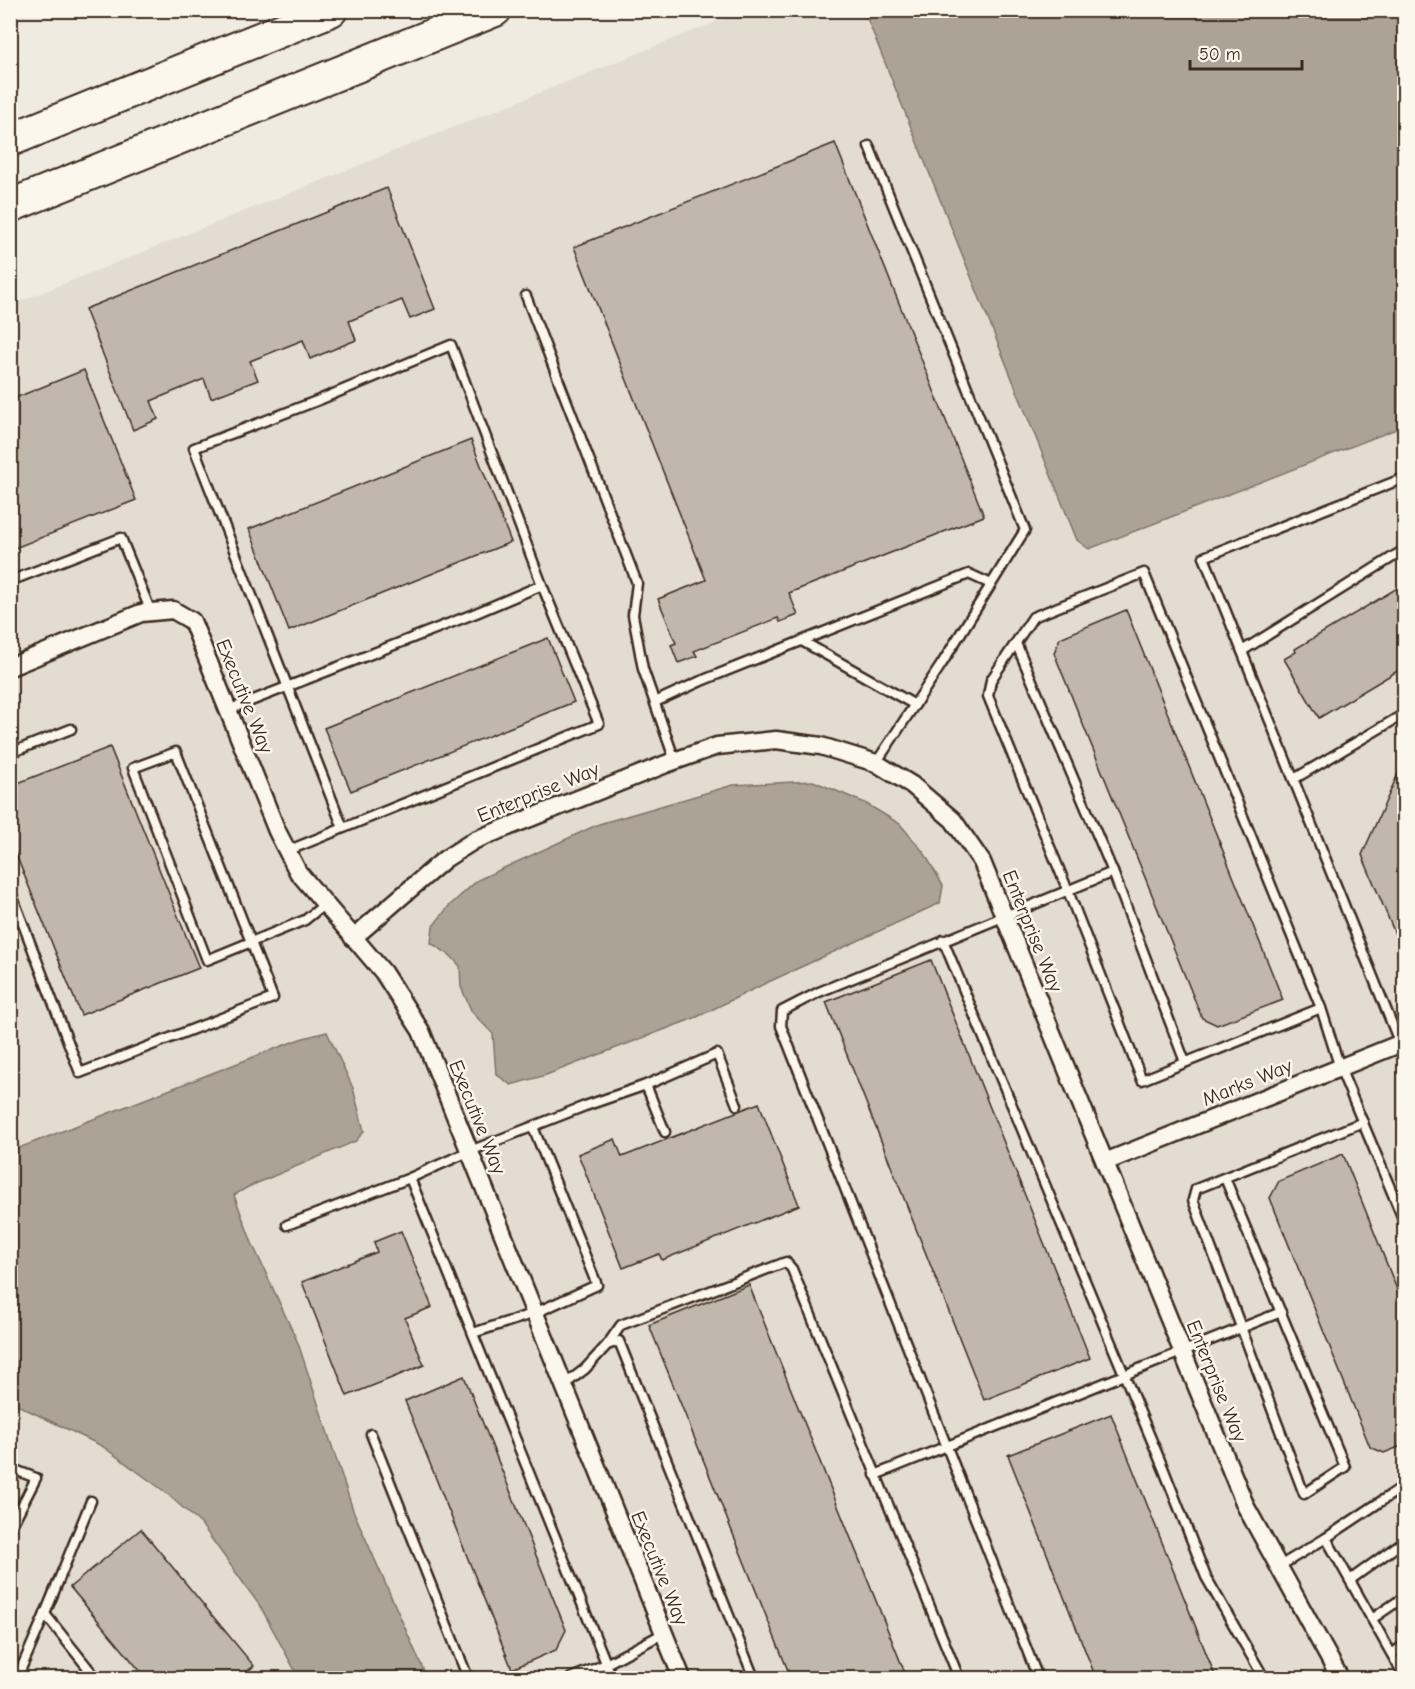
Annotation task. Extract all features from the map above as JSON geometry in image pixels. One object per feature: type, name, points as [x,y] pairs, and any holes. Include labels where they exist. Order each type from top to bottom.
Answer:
[{"type":"highway","points":[[10,140],[331,10]]},
{"type":"highway","points":[[10,206],[495,10]]},
{"type":"street","name":"Executive Way","points":[[151,612],[173,610],[192,621],[277,831],[298,872],[383,972],[421,1030],[682,1678]]},
{"type":"street","points":[[10,667],[151,612]]},
{"type":"street","name":"Enterprise Way","points":[[353,938],[445,859],[475,840],[675,760],[717,746],[776,740],[821,746],[876,763],[912,785],[953,819],[982,862],[1246,1507],[1340,1678]]},
{"type":"street","name":"Marks Way","points":[[1105,1162],[1402,1043]]},
{"type":"lane","points":[[869,146],[1025,530],[876,763]]},
{"type":"lane","points":[[526,296],[637,582],[633,615],[643,669],[675,760]]},
{"type":"lane","points":[[287,851],[599,724],[483,434],[451,345],[319,400],[194,448],[343,828]]},
{"type":"lane","points":[[1402,1043],[1204,557],[1404,478]]},
{"type":"lane","points":[[10,581],[121,538],[151,612]]},
{"type":"lane","points":[[1242,651],[1404,550]]},
{"type":"lane","points":[[1321,1008],[1142,1080],[988,696],[991,680],[1033,617],[1144,573],[1321,1008],[1340,1068],[1404,1221]]},
{"type":"lane","points":[[655,702],[701,681],[969,574],[991,584]]},
{"type":"lane","points":[[228,710],[542,585]]},
{"type":"lane","points":[[802,641],[915,705]]},
{"type":"lane","points":[[1016,643],[1113,872],[1185,1062]]},
{"type":"lane","points":[[1294,779],[1404,714]]},
{"type":"lane","points":[[10,753],[71,729]]},
{"type":"lane","points":[[10,890],[80,1073],[273,998],[250,942],[176,752],[133,768],[207,960],[250,942],[305,920],[325,904]]},
{"type":"lane","points":[[1038,1678],[781,1026],[782,1011],[819,992],[1113,872]]},
{"type":"lane","points":[[943,940],[1206,1577],[1264,1678]]},
{"type":"lane","points":[[287,1225],[717,1054],[737,1105]]},
{"type":"lane","points":[[646,1084],[665,1132]]},
{"type":"lane","points":[[1225,1178],[1345,1467],[1304,1494],[1192,1200],[1196,1189],[1363,1122]]},
{"type":"lane","points":[[473,1333],[535,1313],[597,1285],[533,1127]]},
{"type":"lane","points":[[410,1178],[612,1678]]},
{"type":"lane","points":[[564,1385],[585,1369],[607,1345],[621,1325],[786,1262],[797,1280],[959,1678]]},
{"type":"lane","points":[[875,1475],[1281,1312]]},
{"type":"lane","points":[[607,1345],[619,1341],[754,1678]]},
{"type":"lane","points":[[371,1434],[468,1678]]},
{"type":"lane","points":[[10,1468],[36,1478],[10,1529]]},
{"type":"lane","points":[[1278,1567],[1404,1486]]},
{"type":"lane","points":[[16,1678],[91,1502]]},
{"type":"lane","points":[[1326,1538],[1404,1676]]},
{"type":"lane","points":[[1350,1580],[1404,1541]]},
{"type":"lane","points":[[1372,1619],[1404,1596]]},
{"type":"lane","points":[[45,1614],[96,1678]]},
{"type":"lane","points":[[571,1678],[606,1664],[664,1633]]},
{"type":"lane","points":[[1392,1654],[1404,1645]]},
{"type":"shaded area","points":[[868,10],[1399,10],[1404,13],[1404,426],[1089,549],[1077,540],[867,18]]},
{"type":"shaded area","points":[[743,11],[1404,11],[1404,1678],[11,1678],[11,305]]},
{"type":"shaded area","points":[[813,781],[865,803],[900,824],[925,854],[943,886],[940,903],[697,1017],[546,1075],[511,1085],[496,1074],[493,1034],[472,1012],[461,987],[460,966],[450,955],[431,943],[433,926],[449,906],[478,880],[599,824],[733,785]]},
{"type":"shaded area","points":[[327,1032],[353,1088],[364,1131],[356,1141],[234,1195],[252,1243],[298,1343],[353,1510],[427,1678],[299,1678],[260,1606],[201,1524],[164,1491],[102,1446],[11,1402],[11,1151],[300,1039]]},
{"type":"building","points":[[835,143],[984,516],[789,593],[798,615],[780,622],[778,618],[694,651],[697,656],[678,663],[671,645],[676,643],[658,599],[706,580],[574,247]]},
{"type":"building","points":[[387,188],[435,309],[410,319],[402,300],[349,321],[356,340],[310,359],[303,340],[250,361],[258,380],[211,398],[204,379],[151,401],[158,419],[133,430],[85,309]]},
{"type":"building","points":[[84,370],[136,500],[10,550],[10,400]]},
{"type":"building","points":[[471,440],[511,542],[289,631],[249,529]]},
{"type":"building","points":[[1404,584],[1404,667],[1319,718],[1284,659],[1296,652],[1295,649]]},
{"type":"building","points":[[1126,610],[1283,1000],[1217,1025],[1202,1018],[1054,653],[1060,638]]},
{"type":"building","points":[[548,638],[574,702],[351,791],[324,728]]},
{"type":"building","points":[[110,747],[199,968],[81,1015],[10,840],[10,786]]},
{"type":"building","points":[[1404,765],[1403,953],[1362,855],[1401,767]]},
{"type":"building","points":[[931,960],[1090,1358],[984,1400],[826,1002]]},
{"type":"building","points":[[759,1103],[799,1205],[662,1260],[659,1254],[623,1268],[578,1154],[615,1139],[622,1157]]},
{"type":"building","points":[[1343,1154],[1404,1307],[1404,1445],[1384,1453],[1370,1447],[1270,1198],[1279,1181]]},
{"type":"building","points":[[401,1231],[432,1307],[405,1318],[424,1365],[347,1396],[302,1282],[377,1252],[374,1242]]},
{"type":"building","points":[[749,1285],[907,1678],[791,1678],[649,1325]]},
{"type":"building","points":[[464,1376],[566,1630],[556,1650],[512,1669],[405,1401]]},
{"type":"building","points":[[1111,1414],[1216,1678],[1096,1678],[1008,1455]]},
{"type":"building","points":[[141,1529],[254,1666],[238,1678],[146,1678],[70,1587]]}]
